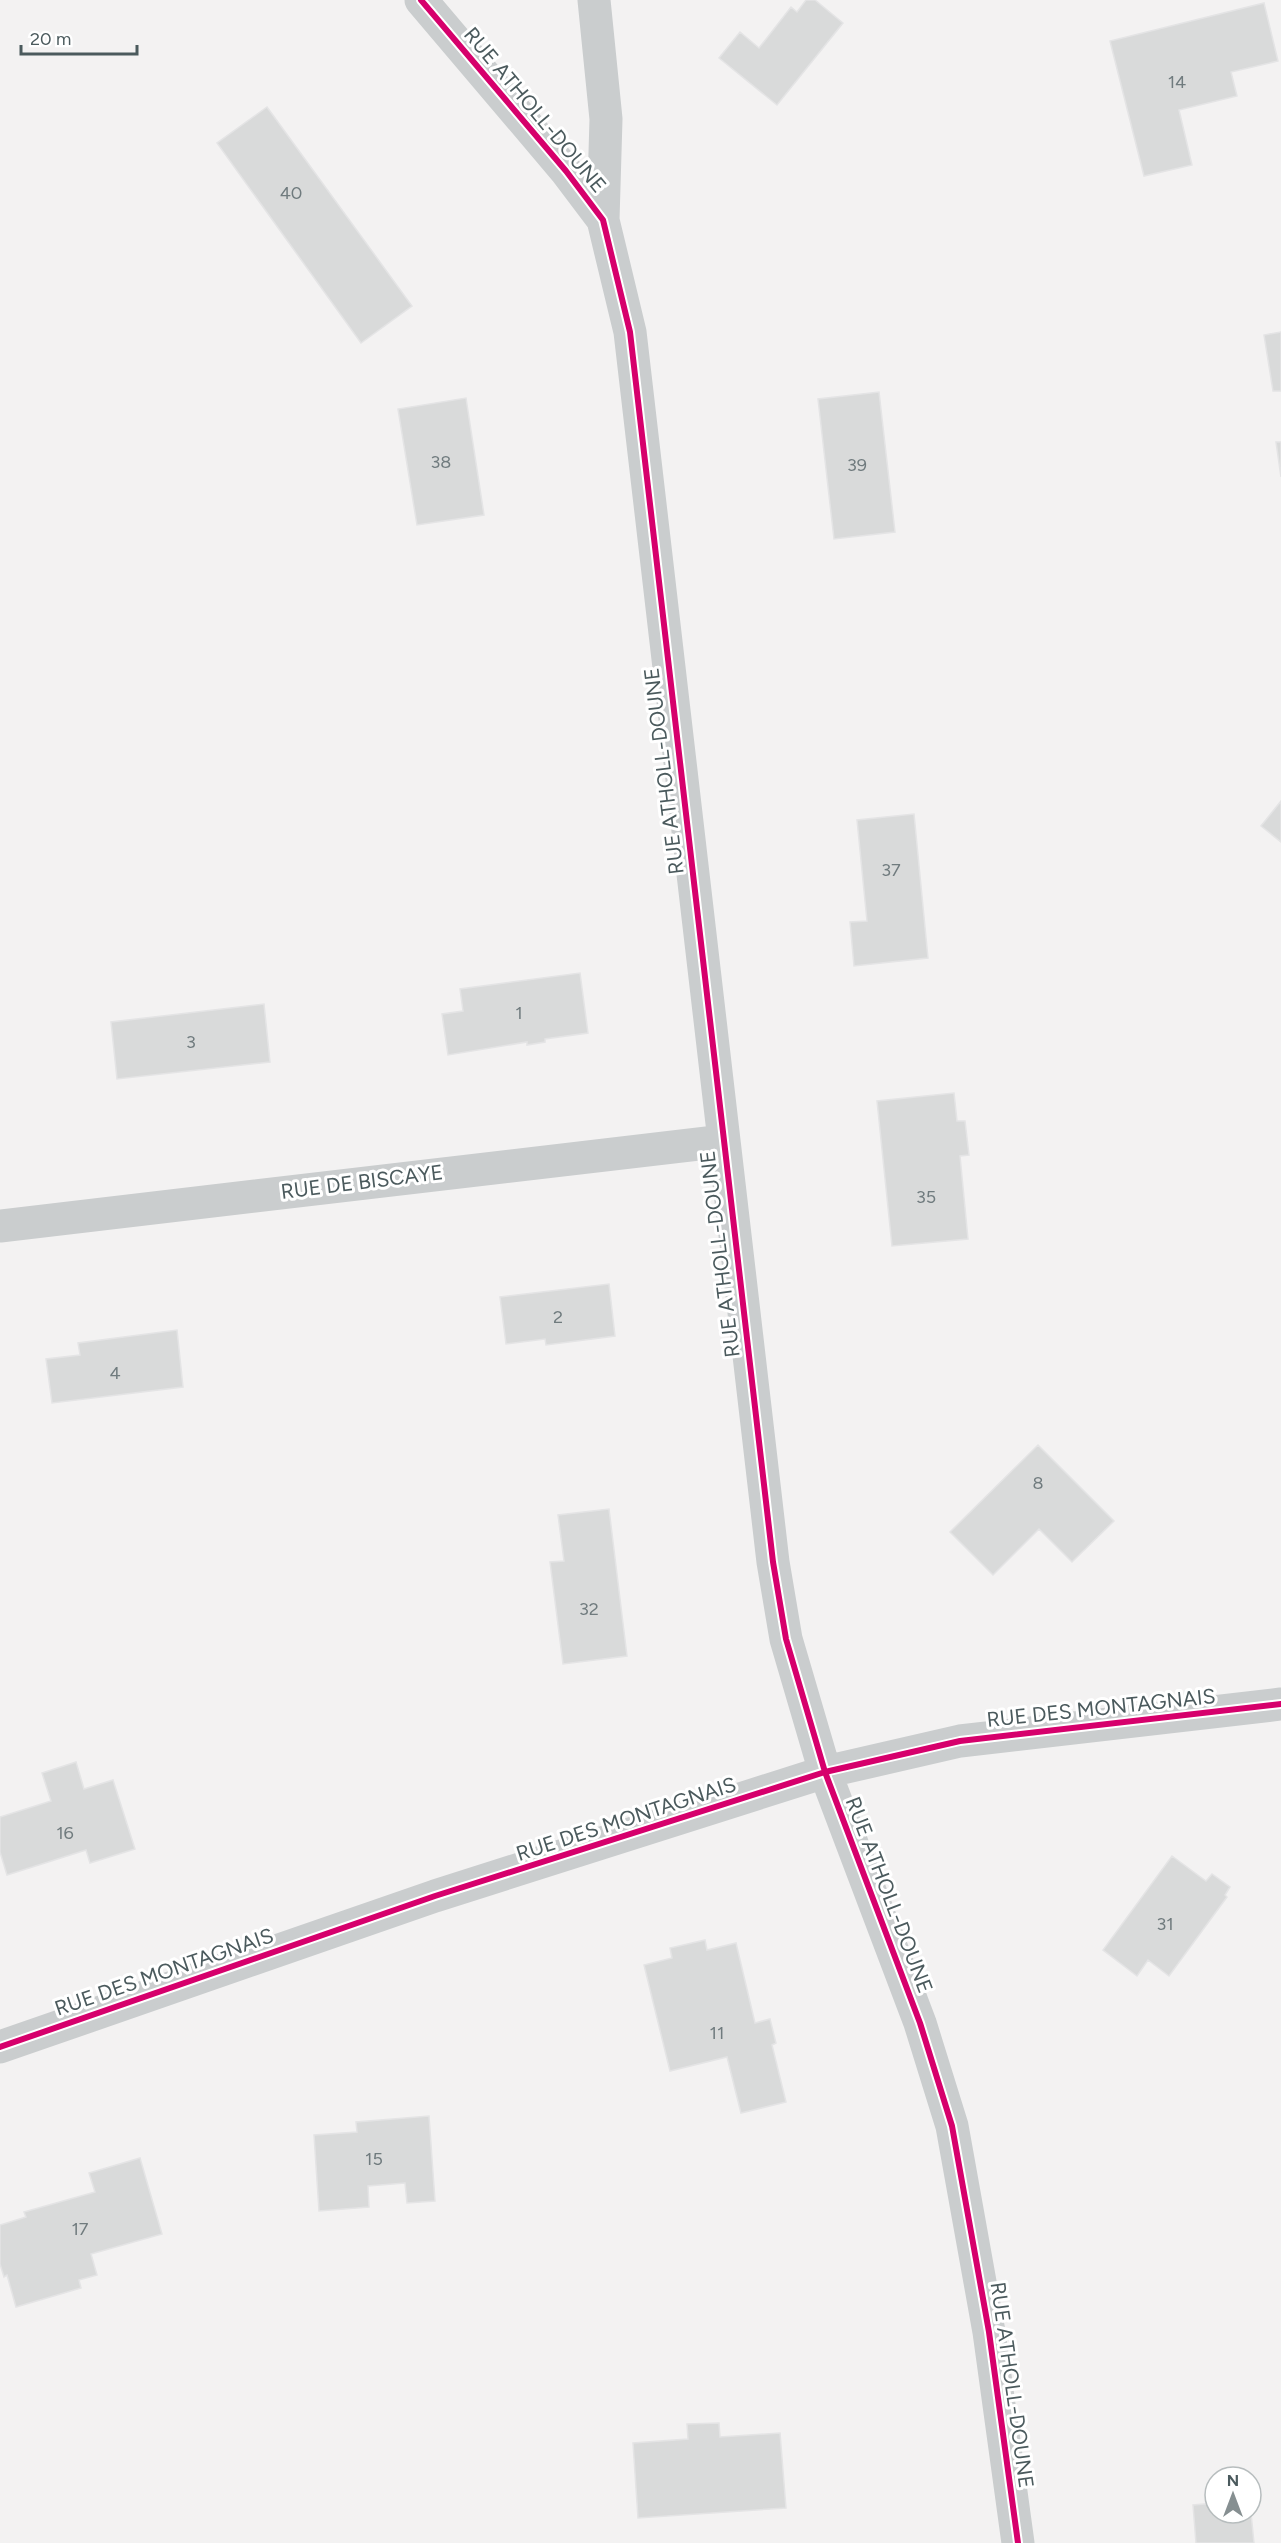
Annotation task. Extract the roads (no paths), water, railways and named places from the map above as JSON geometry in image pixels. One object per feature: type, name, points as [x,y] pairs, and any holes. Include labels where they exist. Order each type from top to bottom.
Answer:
[{"type":"street","name":"RUE ATHOLL-DOUNE","points":[[421,0],[566,171],[603,220]]},
{"type":"street","name":"RUE ATHOLL-DOUNE","points":[[594,0],[606,119],[603,220],[630,332],[773,1562],[786,1639],[825,1772],[920,2023],[952,2126],[989,2332],[1018,2543]]},
{"type":"street","name":"RUE DE BISCAYE","points":[[0,1226],[724,1141]]},
{"type":"street","name":"RUE DES MONTAGNAIS","points":[[0,2047],[435,1896],[825,1772],[960,1741],[1281,1704]]}]
